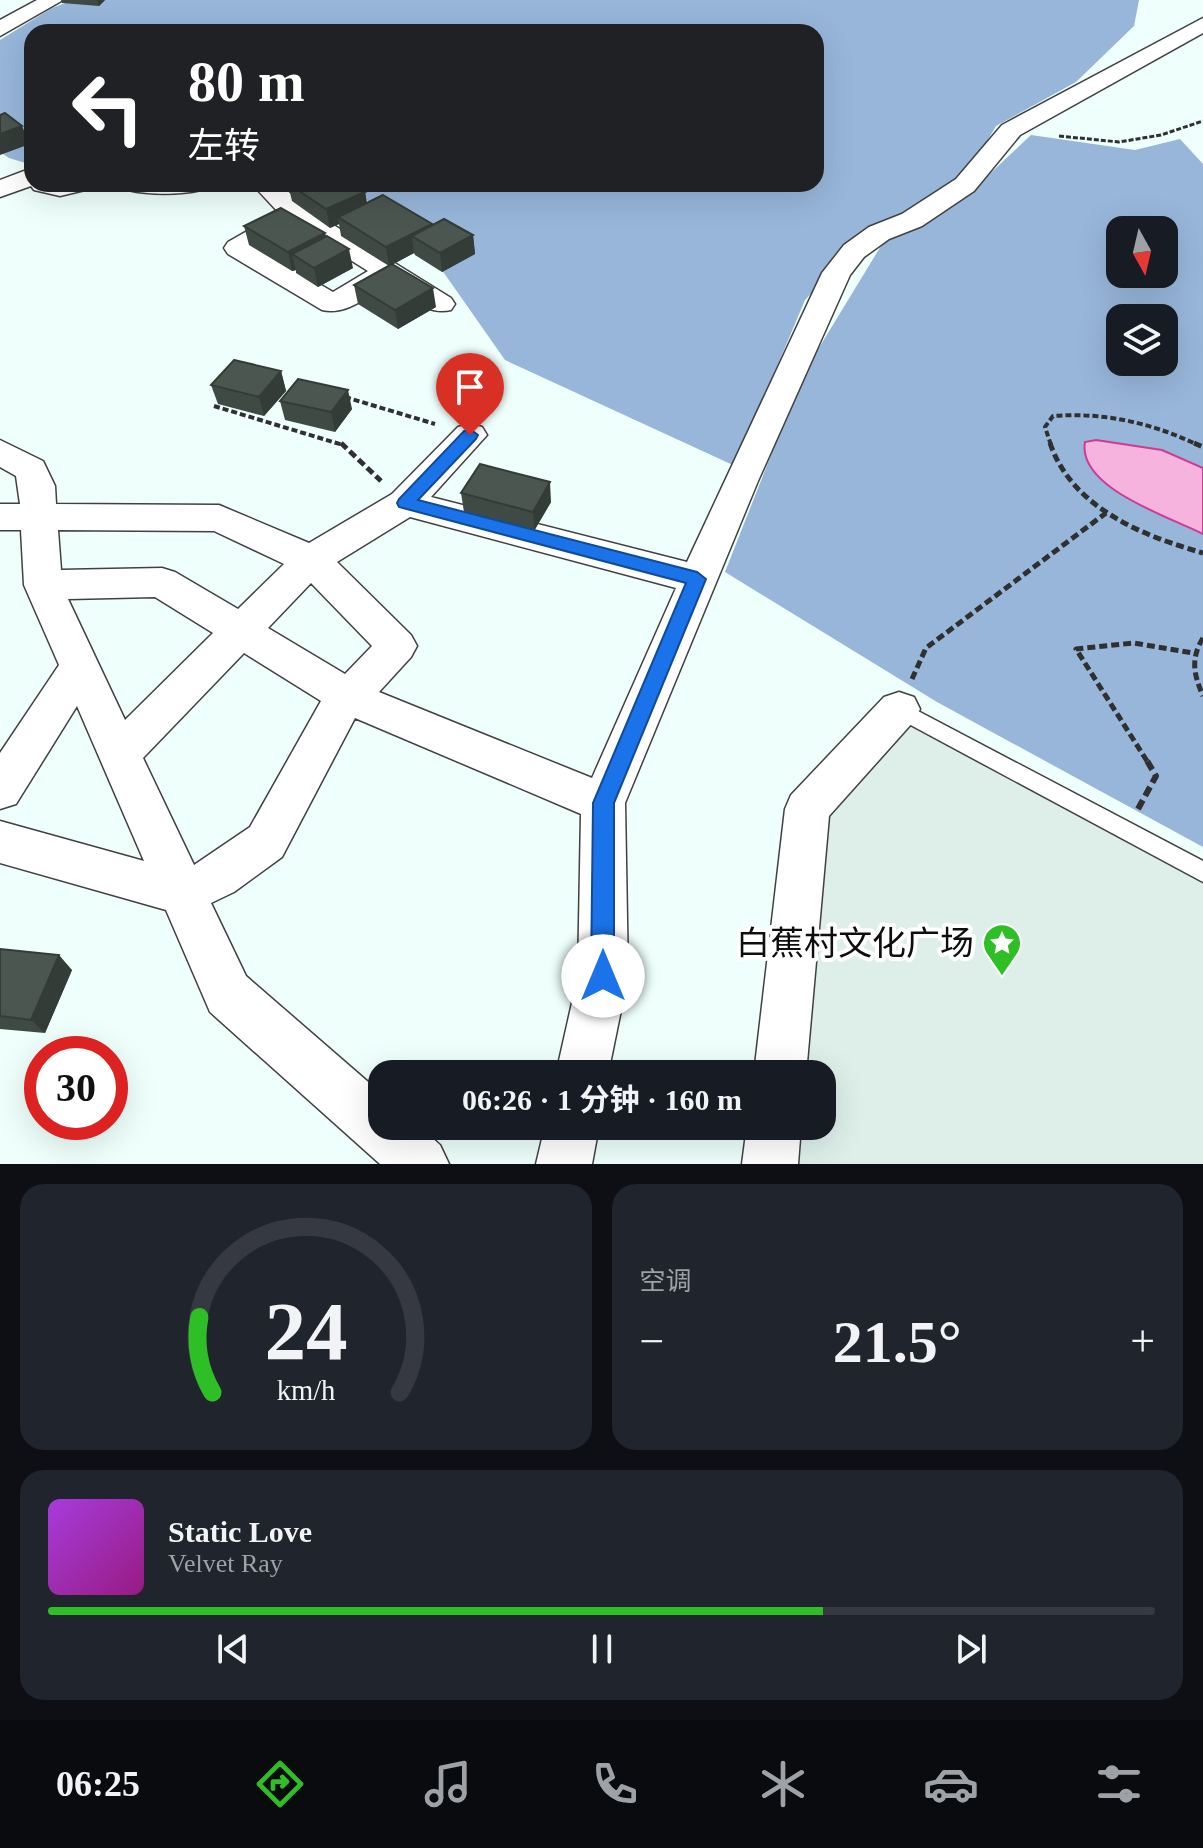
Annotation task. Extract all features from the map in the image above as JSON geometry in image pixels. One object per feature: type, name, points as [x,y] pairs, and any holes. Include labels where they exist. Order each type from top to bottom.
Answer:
[{"type":"street","points":[[0,29],[53,0]]},
{"type":"street","points":[[585,1060],[603,976],[603,803],[697,579],[836,273],[854,251],[879,233],[912,220],[965,185],[1011,130],[1203,24]]},
{"type":"street","points":[[0,163],[24,173]]},
{"type":"street","points":[[0,189],[24,179]]},
{"type":"street","points":[[273,192],[296,214],[440,304]]},
{"type":"street","points":[[296,214],[238,248],[333,304],[386,273]]},
{"type":"street","points":[[119,754],[311,560],[405,503],[470,435]]},
{"type":"street","points":[[0,452],[31,469],[37,486],[43,585],[228,994],[421,1164]]},
{"type":"street","points":[[405,503],[697,579]]},
{"type":"street","points":[[0,517],[219,518],[311,560],[397,646],[339,707],[266,842],[218,877],[182,893],[0,842]]},
{"type":"street","points":[[43,585],[162,582],[348,697],[603,803]]},
{"type":"street","points":[[0,790],[80,667]]},
{"type":"street","points":[[781,1060],[807,809],[899,709]]},
{"type":"street","points":[[564,1164],[569,1140]]},
{"type":"street","points":[[770,1164],[773,1140]]},
{"type":"lane","points":[[899,709],[1203,872]]},
{"type":"path","points":[[1011,130],[1119,142],[1161,135],[1203,121]]},
{"type":"path","points":[[332,393],[470,435]]},
{"type":"path","points":[[214,406],[339,441],[405,503]]},
{"type":"path","points":[[1203,447],[1161,430],[1077,413],[1053,416],[1045,427],[1049,446],[1077,488],[1106,513],[1118,522],[1203,553]]},
{"type":"path","points":[[899,709],[926,648],[1106,513]]},
{"type":"path","points":[[1203,638],[1193,653],[1193,672],[1203,696]]},
{"type":"path","points":[[1126,831],[1156,776],[1076,649],[1110,641],[1154,642],[1193,653]]},
{"type":"shaded area","points":[[73,0],[1139,0],[1134,26],[1076,82],[996,126],[969,171],[916,212],[879,223],[805,300],[735,466],[505,360],[444,273],[358,192],[824,192],[824,24],[26,24],[52,8]]},
{"type":"shaded area","points":[[24,25],[24,163],[0,152],[0,40]]},
{"type":"shaded area","points":[[1031,135],[1135,150],[1180,139],[1203,164],[1203,847],[937,702],[725,572],[803,374],[884,241],[963,199]]},
{"type":"shaded area","points":[[1096,440],[1162,450],[1203,468],[1203,534],[1149,510],[1110,487],[1095,473],[1086,458],[1085,442]]},
{"type":"shaded area","name":"白蕉村文化广场","points":[[905,720],[1203,881],[1203,1164],[784,1164],[786,1140],[836,1140],[836,1060],[793,1060],[815,815]]},
{"type":"building","points":[[5,113],[22,126],[0,134],[0,115]]},
{"type":"building","points":[[301,192],[365,192],[326,209]]},
{"type":"building","points":[[383,195],[432,224],[386,247],[338,217]]},
{"type":"building","points":[[281,208],[325,233],[288,252],[244,226]]},
{"type":"building","points":[[444,219],[473,235],[440,253],[412,236]]},
{"type":"building","points":[[327,236],[349,249],[314,268],[292,254]]},
{"type":"building","points":[[392,264],[433,288],[395,310],[354,285]]},
{"type":"building","points":[[234,360],[281,371],[259,397],[211,385]]},
{"type":"building","points":[[298,379],[348,390],[331,412],[280,401]]},
{"type":"building","points":[[480,464],[550,482],[533,512],[461,493]]},
{"type":"building","points":[[0,949],[59,955],[31,1020],[0,1016]]},
{"type":"place","name":"白蕉村文化广场","points":[[1002,977]]},
{"type":"route","points":[[470,435],[405,503],[697,579],[603,803],[603,976]]}]
